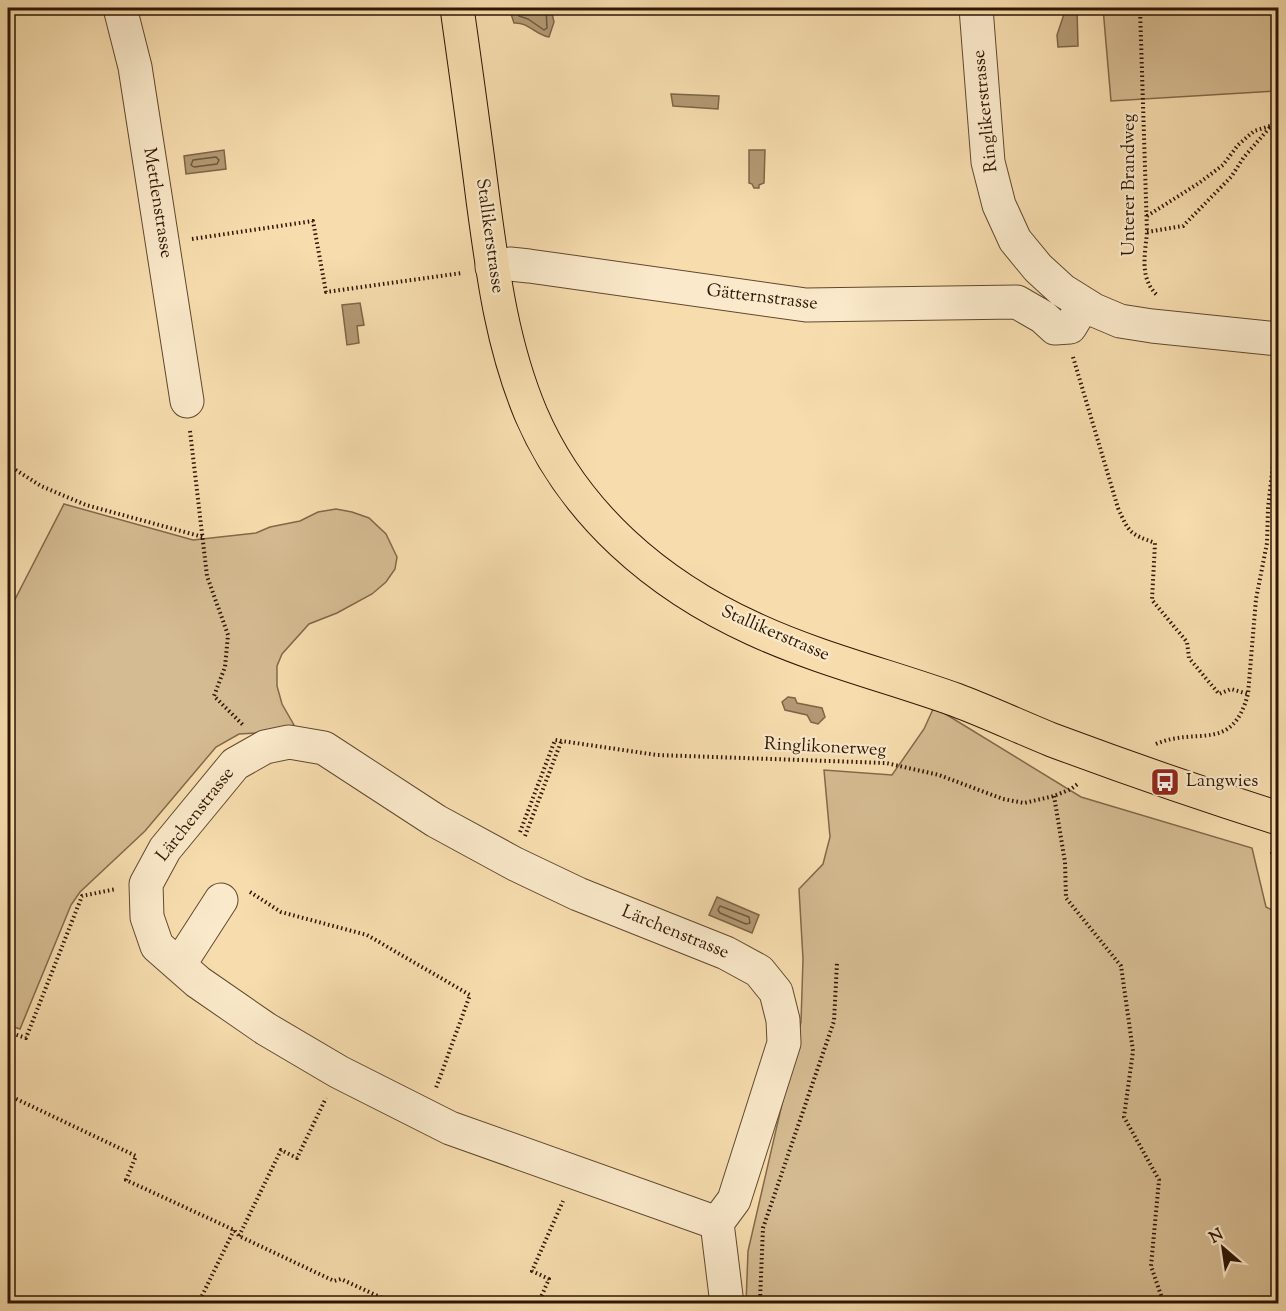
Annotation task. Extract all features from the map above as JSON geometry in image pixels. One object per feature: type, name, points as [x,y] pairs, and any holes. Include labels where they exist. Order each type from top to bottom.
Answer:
[{"type":"main road","name":"Stallikerstrasse","points":[[457,8],[492,267],[504,331],[515,373],[542,438],[565,476],[596,516],[633,554],[659,574],[721,613],[790,644],[959,701],[1165,782],[1276,831]]},
{"type":"street","name":"Mettlenstrasse","points":[[120,8],[135,67],[187,401]]},
{"type":"street","name":"Ringlikerstrasse","points":[[976,8],[988,162],[999,205],[1015,240],[1038,268],[1062,290],[1077,316],[1152,327],[1278,339]]},
{"type":"street","name":"Gätternstrasse","points":[[492,267],[510,264],[529,266],[806,305],[1017,302],[1043,317],[1055,328],[1077,316]]},
{"type":"street","name":"Lärchenstrasse","points":[[146,884],[165,849],[235,764],[265,747],[289,742],[324,748],[436,821],[512,862],[578,894],[726,952],[759,971],[776,992],[783,1020],[784,1043],[734,1200],[717,1223]]},
{"type":"street","points":[[146,884],[147,917],[157,946],[198,982],[266,1029],[339,1072],[450,1128],[717,1223],[727,1304]]},
{"type":"street","points":[[179,965],[221,900]]},
{"type":"path","name":"Unterer Brandweg","points":[[1140,8],[1147,216],[1143,266],[1149,288],[1164,300]]},
{"type":"path","points":[[1147,232],[1183,226],[1231,177],[1244,157],[1278,118]]},
{"type":"path","points":[[1147,216],[1223,165],[1238,145],[1254,131],[1272,126]]},
{"type":"path","points":[[164,243],[313,221],[326,292],[492,267]]},
{"type":"path","points":[[1077,316],[1073,357],[1118,508],[1127,527],[1134,535],[1155,543],[1152,600],[1187,642],[1189,658],[1218,694],[1231,690],[1248,694]]},
{"type":"path","points":[[187,401],[207,576],[228,635],[225,667],[214,696],[265,747]]},
{"type":"path","points":[[1152,747],[1165,740],[1205,737],[1223,731],[1237,722],[1244,710],[1248,694],[1256,599],[1267,543],[1268,508],[1278,420]]},
{"type":"path","points":[[8,465],[41,486],[86,505],[203,537]]},
{"type":"path","name":"Ringlikonerweg","points":[[512,862],[555,740],[657,755],[886,763],[939,775],[1003,799],[1024,802],[1054,795],[1080,783]]},
{"type":"path","points":[[512,862],[561,742]]},
{"type":"path","points":[[1054,795],[1065,862],[1066,898],[1121,966],[1133,1051],[1124,1117],[1159,1180],[1151,1266],[1164,1304]]},
{"type":"path","points":[[1276,831],[1272,853],[1278,882]]},
{"type":"path","points":[[8,1032],[26,1038],[82,896],[146,884]]},
{"type":"path","points":[[221,900],[245,889],[281,912],[367,935],[470,995],[425,1117]]},
{"type":"path","points":[[1278,953],[1276,1019],[1278,1030]]},
{"type":"path","points":[[760,1304],[763,1228],[834,1021],[837,963]]},
{"type":"path","points":[[239,1236],[281,1150],[297,1158],[339,1072]]},
{"type":"path","points":[[8,1095],[136,1156],[126,1180],[234,1230],[239,1236],[333,1281],[341,1279],[395,1304]]},
{"type":"path","points":[[538,1304],[549,1279],[532,1271],[576,1172]]},
{"type":"path","points":[[198,1304],[234,1230]]},
{"type":"shaded area","points":[[1103,8],[1278,8],[1278,91],[1111,101]]},
{"type":"shaded area","points":[[64,504],[193,540],[256,533],[270,527],[300,521],[318,512],[336,509],[369,518],[386,534],[397,557],[395,569],[386,582],[372,594],[337,613],[309,624],[282,654],[277,666],[277,686],[282,704],[294,725],[271,732],[239,734],[216,747],[145,831],[80,892],[71,905],[20,1029],[8,1025],[8,613]]},
{"type":"shaded area","points":[[934,707],[1081,797],[1252,848],[1266,907],[1278,913],[1278,1303],[746,1304],[748,1251],[801,1022],[803,959],[799,889],[823,864],[830,837],[824,770],[892,775],[924,729]]},
{"type":"water","points":[[509,8],[551,8],[554,22],[549,37],[524,24],[514,23]]},
{"type":"water","points":[[1066,8],[1077,8],[1078,46],[1058,47],[1057,35]]},
{"type":"water","points":[[671,94],[719,96],[718,109],[673,106]]},
{"type":"water","points":[[224,150],[226,169],[186,174],[184,156]]},
{"type":"water","points":[[749,150],[765,150],[764,183],[759,185],[759,188],[754,188],[749,183]]},
{"type":"water","points":[[360,303],[364,325],[357,326],[359,343],[347,345],[342,305]]},
{"type":"water","points":[[788,697],[795,698],[797,703],[822,708],[825,717],[818,724],[811,722],[807,715],[785,710],[782,702]]},
{"type":"water","points":[[717,897],[759,915],[752,933],[709,915]]},
{"type":"place","name":"Langwies","points":[[1165,782]]}]
